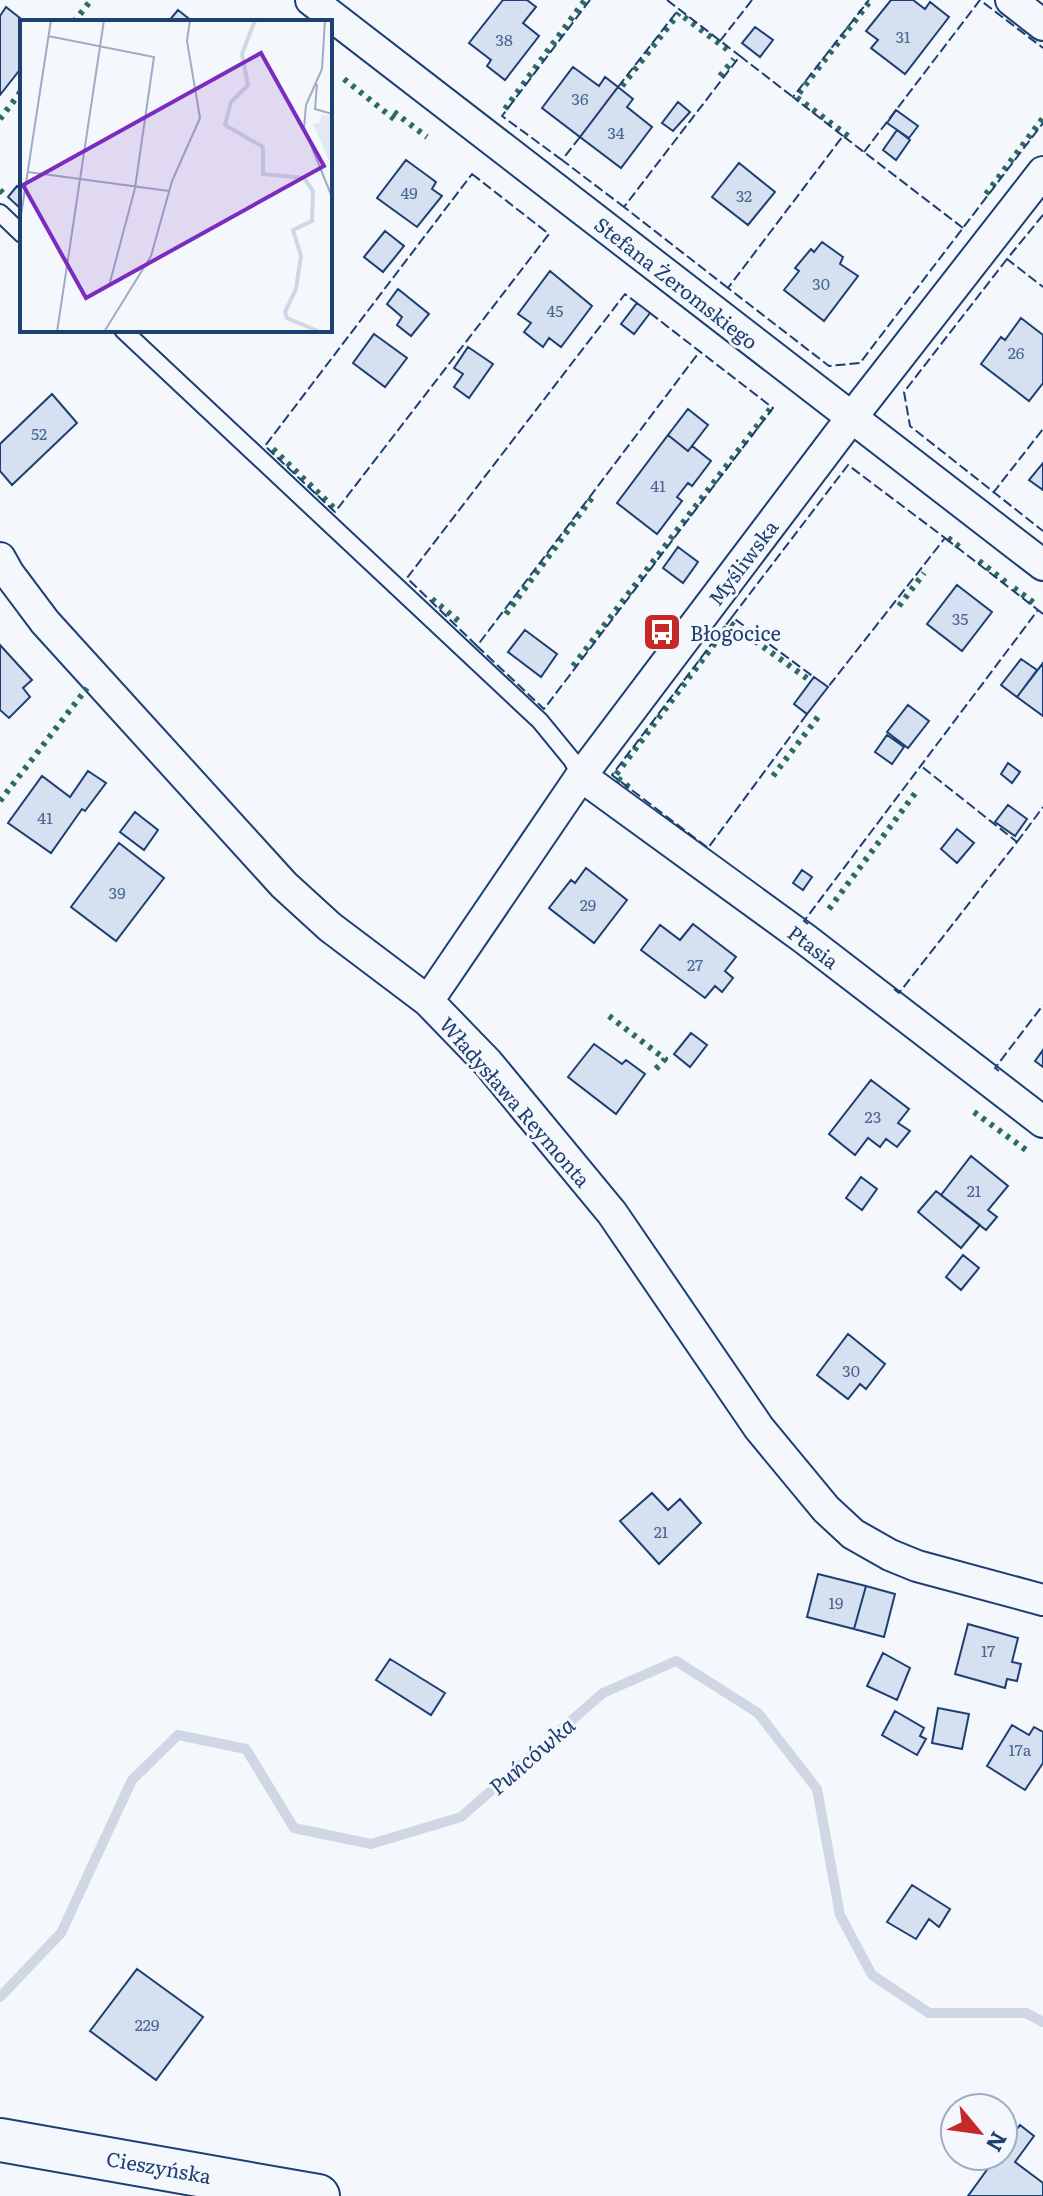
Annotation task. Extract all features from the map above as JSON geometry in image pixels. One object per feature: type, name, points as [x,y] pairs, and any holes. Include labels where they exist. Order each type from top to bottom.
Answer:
[{"type":"street","name":"Stefana Żeromskiego","points":[[311,0],[1043,565]]},
{"type":"street","points":[[1011,0],[1043,25]]},
{"type":"street","name":"Myśliwska","points":[[428,1001],[581,776],[852,417],[1043,172]]},
{"type":"street","name":"Władysława Reymonta","points":[[0,558],[45,622],[284,885],[330,927],[428,1001],[488,1063],[612,1213],[759,1428],[826,1509],[853,1534],[890,1555],[917,1566],[1043,1600]]},
{"type":"street","name":"Ptasia","points":[[581,776],[805,939],[1043,1122]]},
{"type":"street","name":"Cieszyńska","points":[[0,2140],[318,2196]]},
{"type":"lane","points":[[0,213],[20,232]]},
{"type":"lane","points":[[125,332],[540,721],[581,776]]},
{"type":"building","points":[[503,0],[527,0],[536,7],[523,23],[539,36],[505,80],[487,66],[491,60],[469,43]]},
{"type":"building","points":[[891,0],[913,0],[925,9],[930,2],[949,17],[905,74],[871,48],[878,40],[866,31]]},
{"type":"building","points":[[6,7],[22,20],[20,20],[20,70],[0,95],[0,16]]},
{"type":"building","points":[[178,10],[190,20],[170,20]]},
{"type":"building","points":[[755,27],[773,40],[760,57],[742,43]]},
{"type":"building","points":[[573,67],[599,86],[605,77],[618,87],[580,137],[542,108]]},
{"type":"building","points":[[618,87],[633,99],[627,107],[652,127],[621,168],[580,137]]},
{"type":"building","points":[[678,102],[690,112],[673,131],[662,123]]},
{"type":"building","points":[[896,110],[918,126],[909,138],[887,123]]},
{"type":"building","points":[[897,130],[910,140],[896,160],[883,150]]},
{"type":"building","points":[[406,160],[436,182],[432,189],[442,196],[417,227],[377,198]]},
{"type":"building","points":[[739,163],[775,192],[748,225],[712,197]]},
{"type":"building","points":[[17,186],[20,188],[20,208],[8,197]]},
{"type":"building","points":[[385,231],[404,246],[383,272],[364,257]]},
{"type":"building","points":[[822,242],[843,257],[840,264],[858,276],[824,321],[784,290],[799,271],[795,268],[811,249],[814,252]]},
{"type":"building","points":[[550,271],[592,306],[561,347],[549,338],[543,347],[524,332],[531,323],[518,314]]},
{"type":"building","points":[[398,289],[429,314],[411,336],[397,325],[402,317],[387,304]]},
{"type":"building","points":[[637,303],[650,313],[634,334],[621,324]]},
{"type":"building","points":[[1021,318],[1043,335],[1043,383],[1029,401],[981,364],[1001,337],[1005,340]]},
{"type":"building","points":[[374,334],[407,358],[385,387],[353,363]]},
{"type":"building","points":[[468,347],[493,364],[469,398],[454,387],[463,374],[454,368]]},
{"type":"building","points":[[52,394],[77,423],[12,485],[0,471],[0,444]]},
{"type":"building","points":[[688,409],[708,425],[688,451],[668,435]]},
{"type":"building","points":[[668,435],[688,451],[692,446],[711,461],[692,486],[688,483],[677,497],[682,501],[657,534],[617,503]]},
{"type":"building","points":[[1043,463],[1043,490],[1029,480]]},
{"type":"building","points":[[678,547],[698,562],[683,583],[663,568]]},
{"type":"building","points":[[957,585],[992,612],[962,651],[927,624]]},
{"type":"building","points":[[525,630],[557,654],[541,677],[508,652]]},
{"type":"building","points":[[0,645],[32,680],[23,688],[30,697],[9,718],[0,710]]},
{"type":"building","points":[[1021,659],[1037,670],[1017,697],[1001,685]]},
{"type":"building","points":[[1043,663],[1043,716],[1017,697]]},
{"type":"building","points":[[814,677],[828,687],[807,714],[794,704]]},
{"type":"building","points":[[908,705],[929,721],[908,748],[887,732]]},
{"type":"building","points":[[887,735],[904,747],[892,764],[875,752]]},
{"type":"building","points":[[1008,763],[1020,772],[1012,783],[1001,774]]},
{"type":"building","points":[[88,771],[106,783],[85,811],[82,809],[51,853],[8,823],[42,776],[70,797]]},
{"type":"building","points":[[1008,805],[1027,819],[1015,836],[995,822]]},
{"type":"building","points":[[135,812],[158,830],[144,850],[120,832]]},
{"type":"building","points":[[957,829],[974,843],[957,863],[941,849]]},
{"type":"building","points":[[119,843],[164,878],[116,941],[71,907]]},
{"type":"building","points":[[586,868],[627,900],[594,943],[549,908],[571,880],[575,883]]},
{"type":"building","points":[[802,870],[812,877],[803,890],[793,883]]},
{"type":"building","points":[[693,924],[736,957],[725,971],[733,978],[722,992],[715,986],[705,998],[641,950],[660,925],[680,940]]},
{"type":"building","points":[[691,1033],[707,1045],[690,1067],[674,1054]]},
{"type":"building","points":[[594,1044],[622,1064],[626,1060],[645,1074],[616,1114],[568,1077]]},
{"type":"building","points":[[1043,1050],[1043,1067],[1035,1061]]},
{"type":"building","points":[[871,1080],[909,1109],[898,1123],[910,1131],[897,1147],[886,1139],[880,1147],[868,1138],[855,1155],[829,1134]]},
{"type":"building","points":[[971,1156],[1008,1186],[988,1210],[997,1217],[986,1230],[941,1195]]},
{"type":"building","points":[[861,1177],[877,1189],[862,1210],[846,1198]]},
{"type":"building","points":[[936,1191],[980,1225],[961,1248],[918,1212]]},
{"type":"building","points":[[963,1255],[979,1268],[961,1290],[946,1277]]},
{"type":"building","points":[[848,1334],[885,1364],[866,1389],[860,1384],[848,1399],[817,1375]]},
{"type":"building","points":[[652,1493],[668,1510],[680,1499],[701,1523],[659,1564],[620,1521]]},
{"type":"building","points":[[818,1574],[866,1586],[854,1629],[807,1617]]},
{"type":"building","points":[[866,1586],[895,1594],[884,1637],[854,1629]]},
{"type":"building","points":[[968,1624],[1018,1638],[1012,1662],[1021,1664],[1017,1681],[1007,1679],[1005,1688],[955,1674]]},
{"type":"building","points":[[883,1653],[910,1668],[897,1700],[867,1686]]},
{"type":"building","points":[[390,1659],[445,1693],[431,1715],[376,1680]]},
{"type":"building","points":[[938,1708],[969,1714],[962,1749],[932,1743]]},
{"type":"building","points":[[895,1711],[924,1728],[920,1736],[926,1739],[917,1755],[882,1735]]},
{"type":"building","points":[[1012,1725],[1029,1735],[1034,1727],[1043,1732],[1043,1763],[1025,1790],[987,1766]]},
{"type":"building","points":[[912,1885],[950,1909],[939,1927],[929,1919],[916,1939],[887,1922]]},
{"type":"building","points":[[137,1969],[203,2017],[156,2080],[90,2031]]},
{"type":"building","points":[[1019,2126],[1034,2136],[1019,2157]]},
{"type":"building","points":[[1019,2165],[1043,2183],[1043,2196],[968,2196],[985,2172],[1019,2172]]},
{"type":"waterway","name":"Puńcówka","points":[[0,1997],[61,1933],[132,1780],[178,1735],[246,1749],[294,1828],[371,1844],[461,1817],[603,1693],[676,1661],[758,1713],[817,1789],[840,1915],[872,1975],[929,2013],[1026,2013],[1043,2022]]},
{"type":"hedge","points":[[76,20],[91,0]]},
{"type":"hedge","points":[[505,109],[585,0]]},
{"type":"hedge","points":[[848,136],[796,97],[871,0]]},
{"type":"hedge","points":[[622,86],[679,13]]},
{"type":"hedge","points":[[684,17],[732,53]]},
{"type":"hedge","points":[[720,76],[734,59]]},
{"type":"hedge","points":[[344,79],[394,119]]},
{"type":"hedge","points":[[0,119],[20,93]]},
{"type":"hedge","points":[[394,112],[427,137]]},
{"type":"hedge","points":[[986,194],[1043,118]]},
{"type":"hedge","points":[[0,190],[5,195]]},
{"type":"hedge","points":[[573,666],[770,409]]},
{"type":"hedge","points":[[273,449],[335,509]]},
{"type":"hedge","points":[[506,614],[594,495]]},
{"type":"hedge","points":[[948,538],[961,548]]},
{"type":"hedge","points":[[979,561],[1007,583]]},
{"type":"hedge","points":[[899,606],[924,573]]},
{"type":"hedge","points":[[1014,588],[1038,606]]},
{"type":"hedge","points":[[432,599],[461,623]]},
{"type":"hedge","points":[[629,787],[615,776],[730,623],[808,679]]},
{"type":"hedge","points":[[0,801],[87,688]]},
{"type":"hedge","points":[[773,776],[818,717]]},
{"type":"hedge","points":[[829,909],[916,792]]},
{"type":"hedge","points":[[609,1016],[665,1059],[653,1072]]},
{"type":"hedge","points":[[974,1112],[1026,1150]]},
{"type":"fence","points":[[562,160],[502,116],[590,0]]},
{"type":"fence","points":[[667,0],[740,56]]},
{"type":"fence","points":[[720,41],[752,0]]},
{"type":"fence","points":[[843,136],[793,97],[869,0]]},
{"type":"fence","points":[[864,152],[980,0],[1043,48]]},
{"type":"fence","points":[[618,87],[679,9]]},
{"type":"fence","points":[[728,288],[624,207],[740,56],[793,97]]},
{"type":"fence","points":[[963,228],[843,136],[728,288],[829,366],[860,363],[1043,123]]},
{"type":"fence","points":[[580,137],[562,160],[624,207]]},
{"type":"fence","points":[[472,174],[549,234],[335,512],[265,446],[472,174]]},
{"type":"fence","points":[[1043,215],[1007,259],[1043,287]]},
{"type":"fence","points":[[1007,259],[904,392],[910,426],[1043,531]]},
{"type":"fence","points":[[477,646],[407,578],[625,294],[637,303]]},
{"type":"fence","points":[[650,313],[773,408],[544,709],[477,646],[700,351]]},
{"type":"fence","points":[[993,493],[1043,429]]},
{"type":"fence","points":[[732,617],[848,465],[945,538],[828,687]]},
{"type":"fence","points":[[945,538],[1038,610]]},
{"type":"fence","points":[[808,924],[804,921],[1038,610],[1043,614]]},
{"type":"fence","points":[[807,714],[708,848],[612,775],[732,617],[814,677]]},
{"type":"fence","points":[[894,989],[899,993],[1017,842],[921,766]]},
{"type":"fence","points":[[1017,842],[1043,807]]},
{"type":"fence","points":[[999,1071],[995,1068],[1043,1005]]},
{"type":"place","name":"Błogocice","points":[[662,632]]}]
